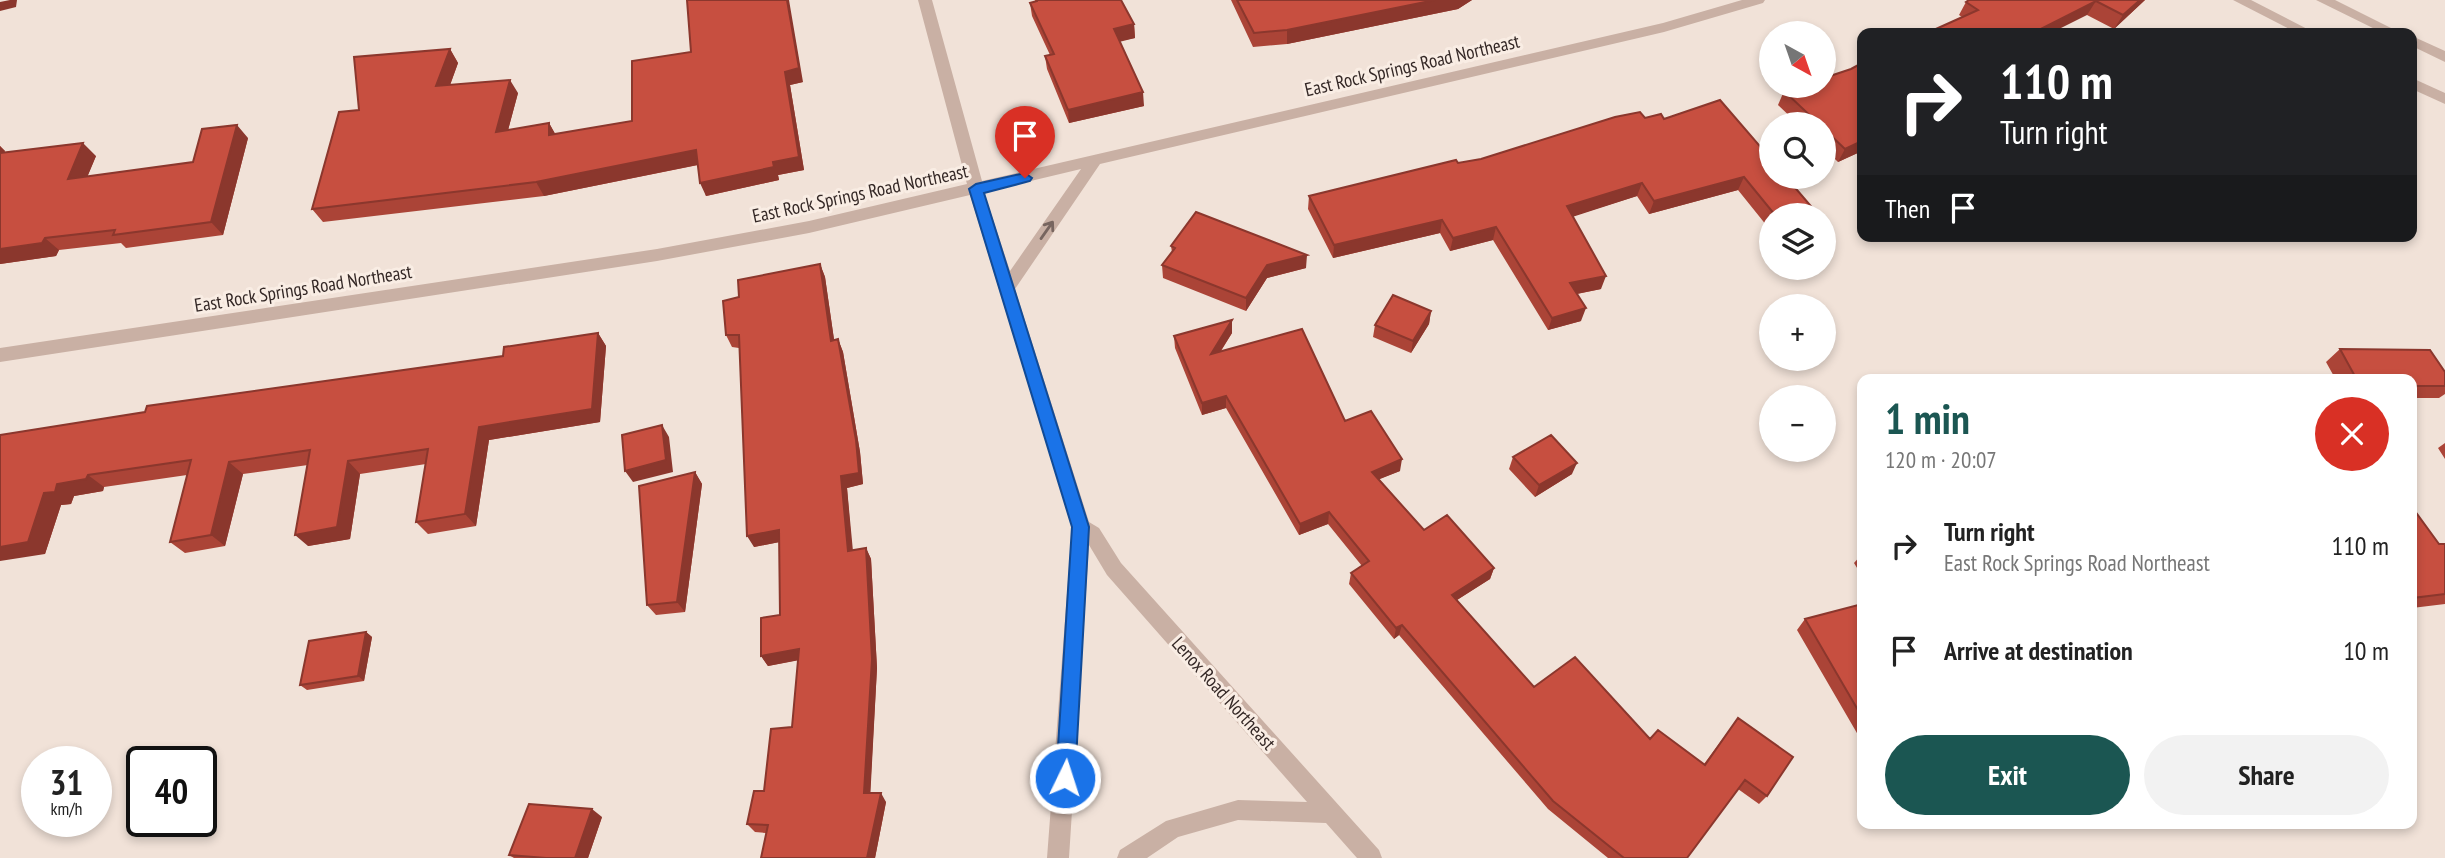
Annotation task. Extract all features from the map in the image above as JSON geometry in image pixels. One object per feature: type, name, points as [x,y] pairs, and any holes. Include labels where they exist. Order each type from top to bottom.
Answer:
[{"type":"street","points":[[925,0],[976,189],[1081,527],[1058,858]]},
{"type":"street","name":"East Rock Springs Road Northeast","points":[[0,355],[657,255],[809,227],[1664,27],[1758,0]]},
{"type":"street","points":[[2240,0],[2298,28]]},
{"type":"street","points":[[2323,0],[2383,28]]},
{"type":"street","points":[[2417,43],[2445,57]]},
{"type":"street","points":[[2417,85],[2445,99]]},
{"type":"street","points":[[1007,286],[1094,162]]},
{"type":"street","name":"Lenox Road Northeast","points":[[1081,527],[1092,534],[1114,569],[1371,858]]},
{"type":"street","points":[[1128,858],[1173,828],[1238,810],[1331,813]]},
{"type":"building","points":[[687,0],[787,0],[799,68],[785,72],[799,157],[773,162],[774,167],[700,183],[696,150],[536,182],[312,209],[339,112],[359,110],[354,57],[450,49],[436,86],[510,80],[496,132],[549,123],[549,135],[632,121],[632,61],[691,52]]},
{"type":"building","points":[[1037,0],[1121,0],[1134,24],[1114,29],[1143,92],[1068,110],[1045,56],[1054,54],[1030,3]]},
{"type":"building","points":[[1237,0],[1435,0],[1287,30],[1254,33]]},
{"type":"building","points":[[2140,0],[2123,15],[2096,1],[2043,28],[1938,28],[1978,10],[1966,2]]},
{"type":"building","points":[[1857,66],[1857,143],[1845,149],[1836,140],[1836,112],[1806,112],[1791,98],[1836,98],[1836,74]]},
{"type":"building","points":[[1720,100],[1759,145],[1759,189],[1796,189],[1808,203],[1765,203],[1744,177],[1654,201],[1642,183],[1567,206],[1606,276],[1570,283],[1586,308],[1552,318],[1496,227],[1453,238],[1442,220],[1334,245],[1309,196],[1456,160],[1458,163],[1481,159],[1615,117],[1640,112],[1645,118],[1661,114],[1664,119]]},
{"type":"building","points":[[237,125],[211,222],[113,235],[115,230],[45,238],[42,243],[0,249],[0,153],[83,143],[68,179],[193,162],[202,129]]},
{"type":"building","points":[[1196,212],[1307,255],[1267,265],[1246,298],[1162,265],[1175,248],[1171,246]]},
{"type":"building","points":[[820,264],[831,341],[838,339],[856,440],[859,473],[841,476],[848,551],[866,548],[872,659],[864,793],[881,793],[867,858],[761,858],[768,825],[747,824],[754,791],[764,791],[771,729],[792,727],[799,649],[761,656],[761,618],[780,615],[779,530],[747,536],[739,335],[726,335],[723,301],[739,297],[738,280]]},
{"type":"building","points":[[1393,295],[1431,311],[1413,341],[1375,325]]},
{"type":"building","points":[[1232,320],[1211,354],[1302,329],[1345,421],[1371,411],[1402,459],[1372,472],[1424,530],[1447,515],[1494,568],[1452,595],[1534,687],[1575,657],[1650,739],[1658,730],[1705,765],[1738,718],[1793,757],[1767,796],[1745,780],[1687,858],[1624,858],[1553,801],[1402,625],[1396,628],[1351,573],[1369,561],[1329,512],[1300,524],[1226,396],[1202,403],[1174,336]]},
{"type":"building","points":[[598,333],[592,409],[479,427],[465,514],[416,522],[428,449],[348,461],[337,527],[295,535],[310,450],[229,462],[211,535],[170,542],[191,460],[88,475],[86,479],[57,484],[55,492],[44,493],[28,542],[0,547],[0,435],[145,412],[147,406],[503,356],[504,347]]},
{"type":"building","points":[[2340,349],[2430,350],[2445,372],[2445,386],[2417,386],[2417,374],[2354,374]]},
{"type":"building","points":[[662,425],[666,460],[625,471],[622,435]]},
{"type":"building","points":[[1551,435],[1577,463],[1539,485],[1513,457]]},
{"type":"building","points":[[695,472],[677,602],[647,605],[639,486]]},
{"type":"building","points":[[2417,514],[2439,544],[2445,544],[2445,594],[2417,597]]},
{"type":"building","points":[[1857,605],[1857,708],[1805,619]]},
{"type":"building","points":[[366,632],[358,676],[300,685],[309,641]]},
{"type":"building","points":[[529,804],[592,809],[575,858],[509,855]]},
{"type":"route","points":[[1025,178],[976,189],[1081,527],[1065,778]]}]
